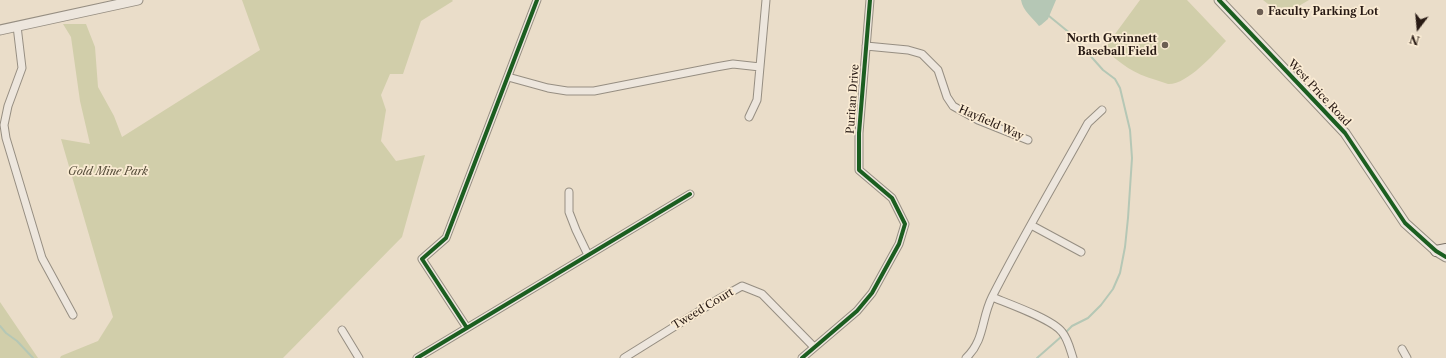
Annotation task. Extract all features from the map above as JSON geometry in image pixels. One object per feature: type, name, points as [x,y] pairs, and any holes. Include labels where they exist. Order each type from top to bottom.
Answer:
[{"type":"street","points":[[0,30],[138,0]]},
{"type":"street","points":[[466,328],[422,258],[446,238],[538,0]]},
{"type":"street","points":[[748,116],[757,100],[766,0]]},
{"type":"street","name":"Puritan Drive","points":[[802,358],[858,311],[872,292],[899,244],[905,224],[892,198],[859,170],[859,133],[870,0]]},
{"type":"street","name":"West Price Road","points":[[1219,0],[1345,133],[1404,223],[1441,250],[1446,257]]},
{"type":"street","points":[[17,26],[22,68],[8,106],[4,125],[6,138],[42,258],[73,315]]},
{"type":"street","name":"Hayfield Way","points":[[866,46],[908,50],[922,54],[938,70],[947,97],[953,106],[978,120],[1028,140]]},
{"type":"street","points":[[508,77],[554,89],[594,92],[733,64],[760,67]]},
{"type":"street","points":[[966,358],[980,340],[987,309],[992,297],[1031,225],[1088,123],[1102,110]]},
{"type":"street","points":[[569,192],[569,212],[588,255]]},
{"type":"street","points":[[417,358],[690,194]]},
{"type":"street","points":[[1031,225],[1081,252]]},
{"type":"street","name":"Tweed Court","points":[[624,358],[742,286],[762,294],[814,347]]},
{"type":"street","points":[[992,297],[1051,322],[1062,332],[1068,342],[1074,358]]},
{"type":"street","points":[[342,330],[359,358]]},
{"type":"street","points":[[1402,349],[1407,358]]},
{"type":"green space","name":"Gold Mine Park","points":[[242,0],[453,1],[421,21],[403,74],[390,74],[381,95],[386,110],[381,141],[396,161],[425,155],[402,237],[283,358],[60,358],[61,356],[98,341],[113,317],[61,139],[90,144],[80,101],[71,37],[63,24],[86,24],[95,47],[98,87],[114,116],[122,137],[260,50]]},
{"type":"green space","name":"North Gwinnett Baseball Field","points":[[1140,0],[1187,0],[1226,41],[1200,68],[1183,80],[1175,83],[1168,84],[1134,72],[1104,49]]},
{"type":"green space","points":[[1263,0],[1309,0],[1297,7],[1273,8]]},
{"type":"green space","points":[[0,302],[38,358],[0,358]]},
{"type":"shaded area","points":[[1021,0],[1056,0],[1048,19],[1039,26],[1026,11]]},
{"type":"waterway","points":[[1049,16],[1071,34],[1103,70],[1115,79],[1120,88],[1130,130],[1132,158],[1125,247],[1120,273],[1113,289],[1101,305],[1088,318],[1072,326],[1065,333]]},
{"type":"waterway","points":[[0,326],[33,358]]},
{"type":"waterway","points":[[1037,358],[1062,336]]},
{"type":"cycle path","points":[[467,328],[422,259],[446,238],[537,0]]},
{"type":"cycle path","points":[[802,358],[857,311],[872,293],[899,244],[905,224],[892,198],[859,170],[859,133],[870,0]]},
{"type":"cycle path","points":[[1219,0],[1345,133],[1405,223],[1436,251],[1446,257]]},
{"type":"cycle path","points":[[417,358],[690,194]]},
{"type":"place","name":"Faculty Parking Lot","points":[[1260,12]]},
{"type":"place","name":"North Gwinnett Baseball Field","points":[[1165,45]]}]
